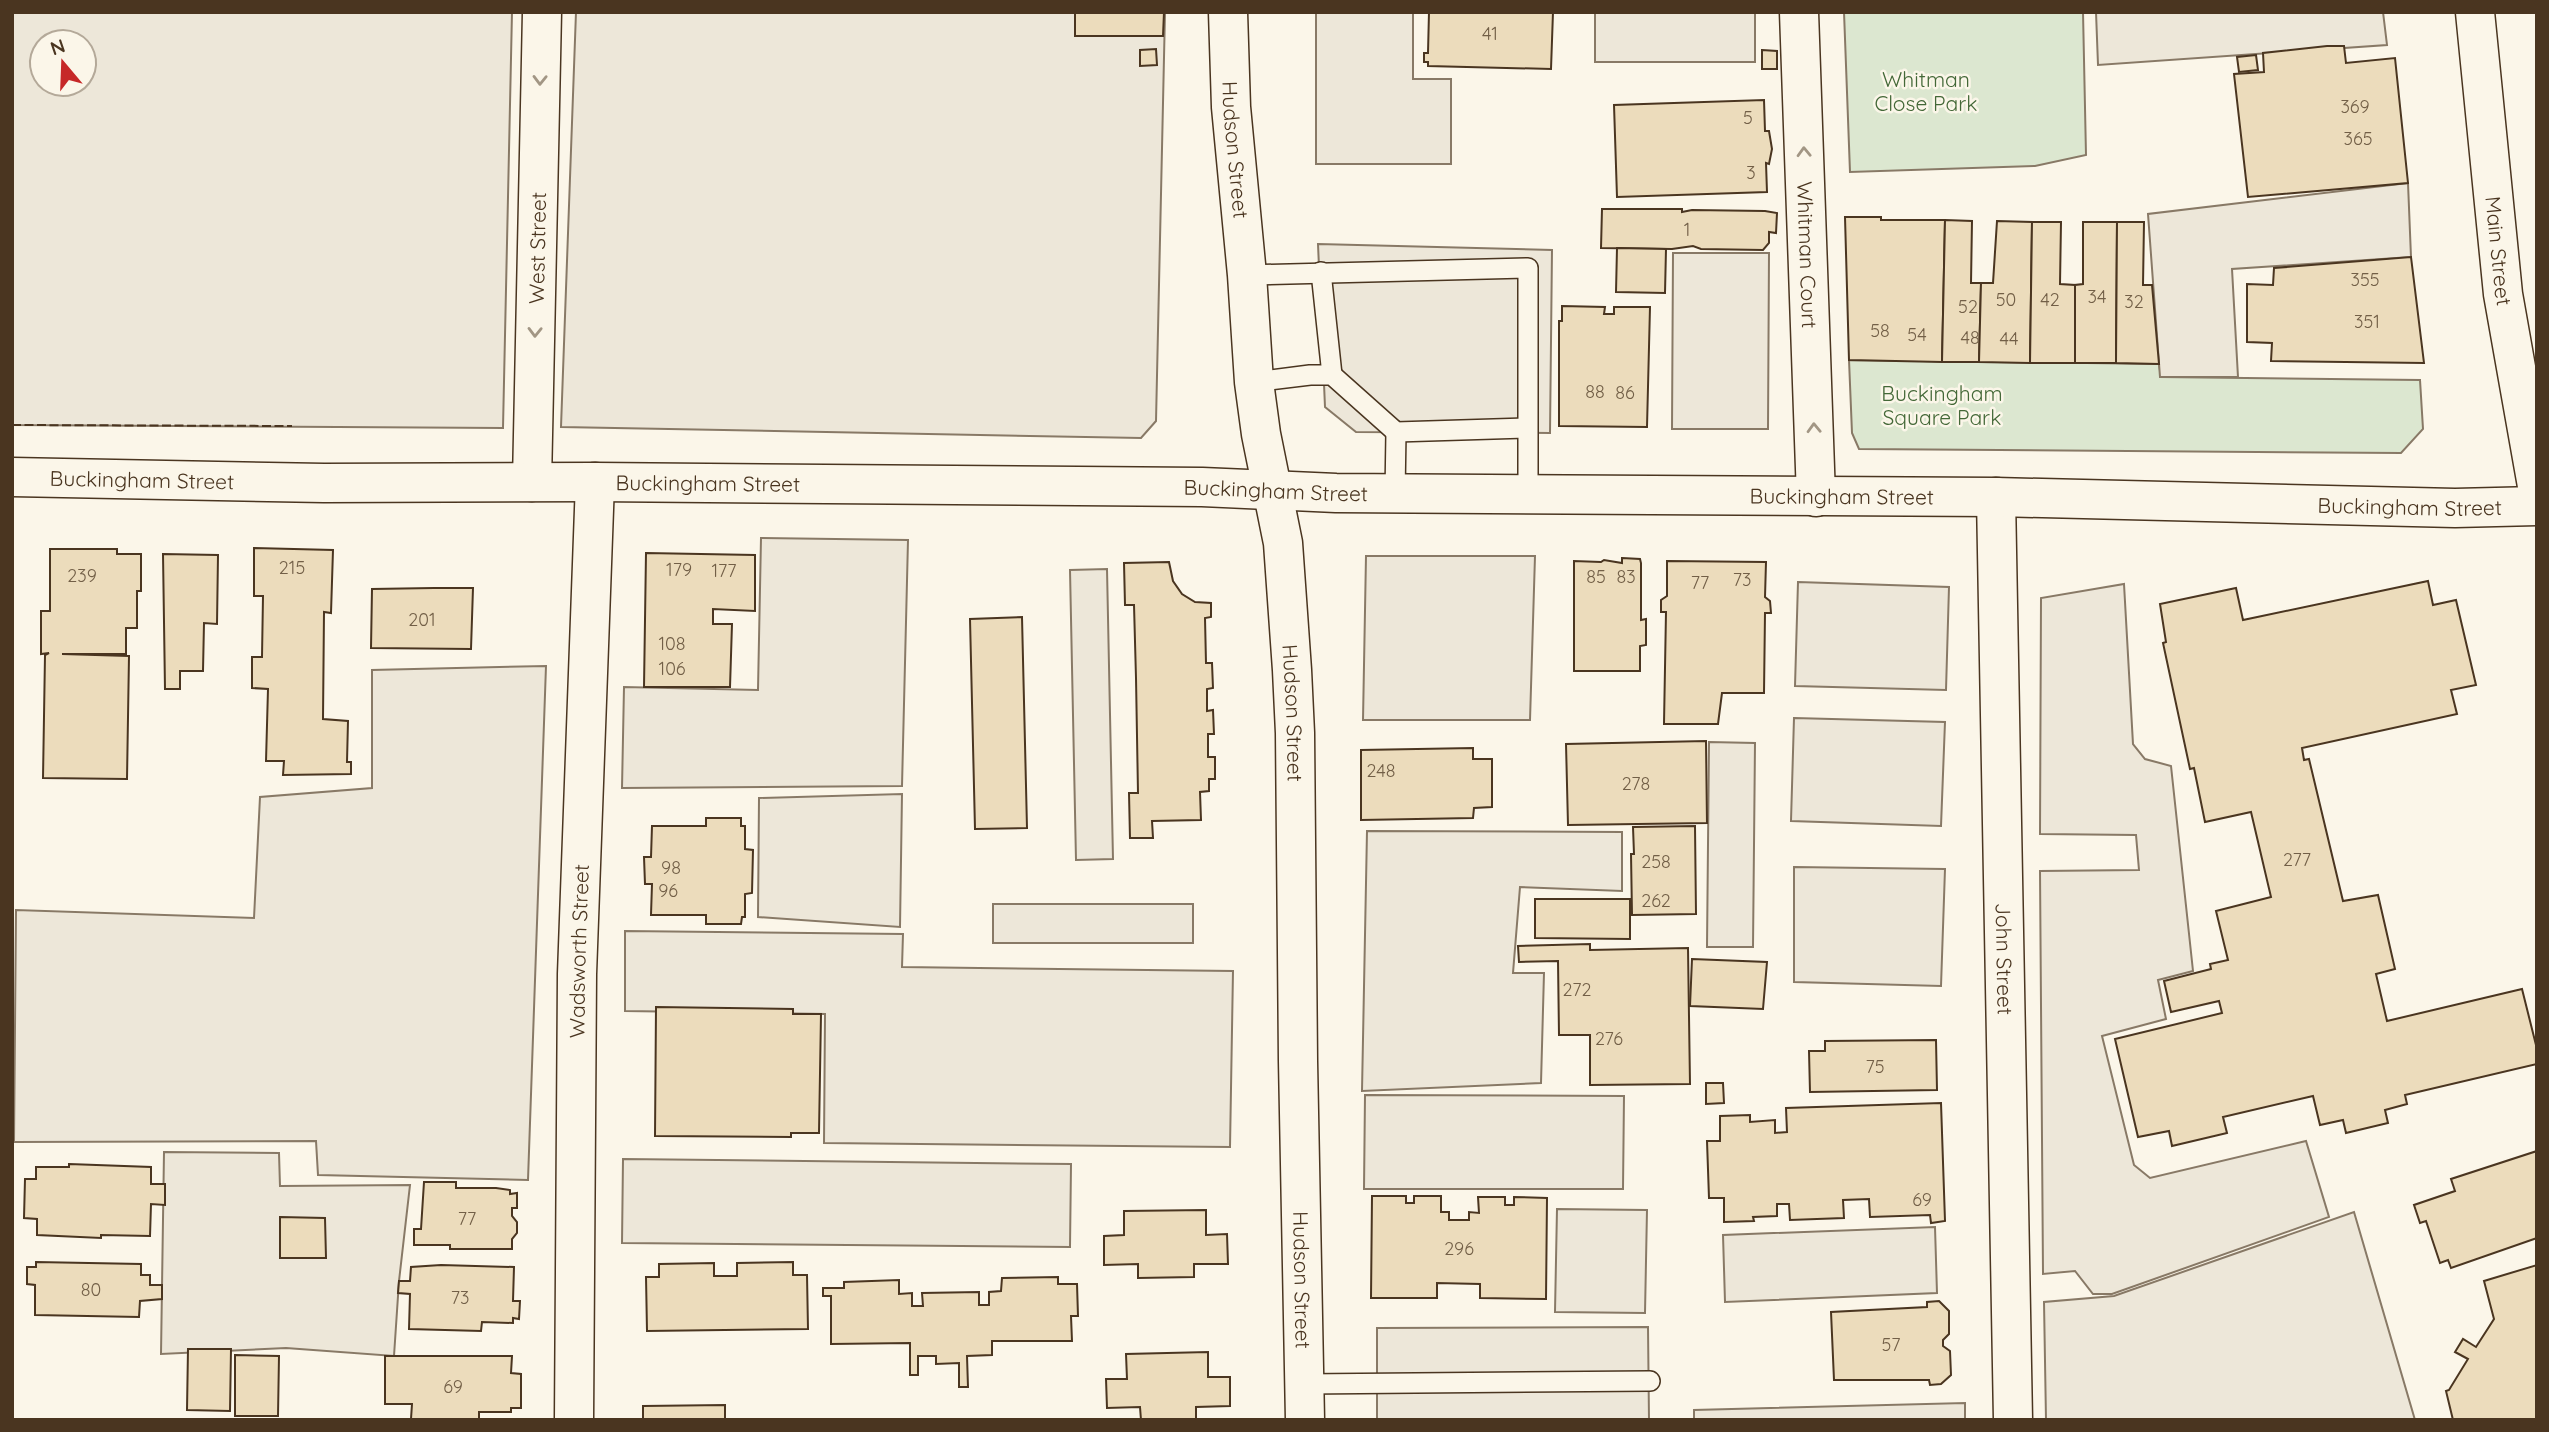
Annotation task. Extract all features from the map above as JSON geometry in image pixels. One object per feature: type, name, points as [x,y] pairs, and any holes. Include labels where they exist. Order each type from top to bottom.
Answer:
[{"type":"street","name":"West Street","points":[[532,482],[542,12]]},
{"type":"street","name":"Hudson Street","points":[[1228,12],[1231,107],[1254,382],[1283,543],[1295,733],[1298,1075],[1305,1402]]},
{"type":"street","name":"Whitman Court","points":[[1799,12],[1816,497]]},
{"type":"street","name":"Main Street","points":[[2475,12],[2503,294],[2537,486]]},
{"type":"street","name":"Buckingham Street","points":[[12,477],[324,483],[595,482],[1202,487],[1395,494],[1996,496],[2455,508],[2537,506]]},
{"type":"street","name":"Wadsworth Street","points":[[574,1420],[577,974],[595,482]]},
{"type":"street","name":"John Street","points":[[1996,496],[2013,1420]]},
{"type":"lane","points":[[1247,275],[1528,268],[1528,494]]},
{"type":"lane","points":[[1321,272],[1332,375]]},
{"type":"lane","points":[[1254,382],[1332,375],[1396,432],[1527,428]]},
{"type":"lane","points":[[1395,494],[1396,432]]},
{"type":"lane","points":[[1305,1402],[1650,1381]]},
{"type":"green space","name":"Whitman Close Park","points":[[1844,12],[2083,12],[2086,155],[2035,166],[1850,172]]},
{"type":"green space","name":"Buckingham Square Park","points":[[1849,360],[2159,364],[2161,377],[2420,380],[2423,429],[2401,453],[1859,449],[1852,433]]},
{"type":"shaded area","points":[[12,12],[512,12],[503,428],[12,425]]},
{"type":"shaded area","points":[[576,12],[1165,12],[1156,421],[1141,438],[561,427]]},
{"type":"shaded area","points":[[1316,12],[1413,12],[1413,79],[1451,79],[1451,164],[1316,164]]},
{"type":"shaded area","points":[[1595,12],[1755,12],[1755,62],[1595,62]]},
{"type":"shaded area","points":[[2096,12],[2383,12],[2387,45],[2098,65]]},
{"type":"shaded area","points":[[2408,183],[2411,257],[2232,269],[2238,377],[2160,377],[2148,214]]},
{"type":"shaded area","points":[[1318,244],[1552,250],[1550,433],[1356,432],[1325,407]]},
{"type":"shaded area","points":[[1673,253],[1769,253],[1768,429],[1672,429]]},
{"type":"shaded area","points":[[761,538],[908,540],[902,786],[622,788],[624,687],[758,690]]},
{"type":"shaded area","points":[[1366,556],[1535,556],[1530,720],[1363,720]]},
{"type":"shaded area","points":[[1107,569],[1113,859],[1076,860],[1070,570]]},
{"type":"shaded area","points":[[1798,582],[1949,587],[1946,690],[1795,686]]},
{"type":"shaded area","points":[[2124,584],[2133,744],[2145,759],[2171,766],[2193,971],[2158,980],[2166,1019],[2102,1036],[2134,1165],[2150,1178],[2306,1141],[2329,1217],[2112,1294],[2093,1294],[2075,1271],[2043,1274],[2040,871],[2139,870],[2136,835],[2040,834],[2041,598]]},
{"type":"shaded area","points":[[546,666],[528,1180],[318,1175],[316,1141],[14,1142],[16,910],[254,918],[260,797],[372,788],[372,670]]},
{"type":"shaded area","points":[[1794,718],[1945,722],[1941,826],[1791,821]]},
{"type":"shaded area","points":[[1709,742],[1755,743],[1753,947],[1707,947]]},
{"type":"shaded area","points":[[902,794],[900,927],[758,917],[759,798]]},
{"type":"shaded area","points":[[1367,831],[1622,832],[1622,891],[1520,887],[1513,973],[1544,973],[1541,1083],[1362,1091]]},
{"type":"shaded area","points":[[1794,867],[1945,869],[1941,986],[1794,982]]},
{"type":"shaded area","points":[[993,904],[1193,904],[1193,943],[993,943]]},
{"type":"shaded area","points":[[625,931],[903,934],[902,967],[1233,971],[1230,1147],[824,1143],[825,1014],[625,1011]]},
{"type":"shaded area","points":[[1365,1095],[1624,1096],[1623,1189],[1364,1189]]},
{"type":"shaded area","points":[[164,1152],[279,1153],[280,1186],[410,1185],[394,1356],[286,1348],[161,1354]]},
{"type":"shaded area","points":[[623,1159],[1071,1164],[1070,1247],[622,1243]]},
{"type":"shaded area","points":[[1557,1209],[1647,1210],[1645,1313],[1555,1312]]},
{"type":"shaded area","points":[[2354,1212],[2415,1420],[2046,1420],[2044,1302],[2114,1296]]},
{"type":"shaded area","points":[[1935,1227],[1937,1293],[1725,1302],[1723,1235]]},
{"type":"shaded area","points":[[1648,1327],[1649,1420],[1377,1420],[1377,1328]]},
{"type":"shaded area","points":[[1965,1403],[1965,1420],[1694,1420],[1694,1410]]},
{"type":"building","points":[[1075,12],[1164,12],[1163,36],[1075,36]]},
{"type":"building","points":[[1429,12],[1553,12],[1551,69],[1428,66],[1428,62],[1424,62],[1424,53],[1428,53]]},
{"type":"building","points":[[2344,46],[2346,63],[2395,58],[2408,183],[2248,197],[2234,74],[2264,72],[2263,53]]},
{"type":"building","points":[[1156,49],[1157,65],[1140,66],[1140,50]]},
{"type":"building","points":[[1762,50],[1777,51],[1777,69],[1762,69]]},
{"type":"building","points":[[2256,55],[2258,70],[2239,72],[2237,57]]},
{"type":"building","points":[[1764,100],[1765,131],[1769,131],[1772,149],[1769,164],[1766,163],[1767,192],[1617,197],[1614,105]]},
{"type":"building","points":[[1602,209],[1765,211],[1777,213],[1776,233],[1769,232],[1769,243],[1763,250],[1701,249],[1693,246],[1672,249],[1601,248]]},
{"type":"building","points":[[1845,217],[1945,220],[1942,362],[1849,360]]},
{"type":"building","points":[[1945,220],[1972,221],[1971,283],[1981,283],[1979,362],[1942,362]]},
{"type":"building","points":[[1997,221],[2032,222],[2030,363],[1979,362],[1981,283],[1993,283]]},
{"type":"building","points":[[2032,222],[2061,222],[2060,284],[2075,285],[2075,363],[2030,363]]},
{"type":"building","points":[[2083,222],[2117,222],[2116,363],[2075,363],[2075,285],[2083,284]]},
{"type":"building","points":[[2117,222],[2144,222],[2143,285],[2152,285],[2159,364],[2116,363]]},
{"type":"building","points":[[1617,248],[1666,249],[1665,293],[1616,292]]},
{"type":"building","points":[[2411,257],[2424,363],[2271,361],[2272,343],[2247,342],[2247,284],[2273,285],[2274,268]]},
{"type":"building","points":[[1562,306],[1605,307],[1604,314],[1614,314],[1614,307],[1650,307],[1647,427],[1559,426],[1559,321],[1562,321]]},
{"type":"building","points":[[254,548],[333,550],[331,613],[324,612],[323,719],[348,721],[347,762],[351,762],[351,774],[283,775],[284,761],[266,761],[268,689],[252,688],[252,657],[262,657],[263,596],[254,596]]},
{"type":"building","points":[[50,549],[117,549],[117,554],[141,554],[137,628],[126,628],[126,654],[62,654],[129,656],[127,779],[43,778],[45,655],[49,653],[41,654],[41,611],[50,611]]},
{"type":"building","points":[[646,553],[755,555],[755,611],[713,609],[713,624],[732,624],[730,687],[644,687]]},
{"type":"building","points":[[163,554],[218,555],[217,624],[204,623],[203,671],[180,671],[180,689],[165,689]]},
{"type":"building","points":[[1622,558],[1640,559],[1641,563],[1641,620],[1646,619],[1646,645],[1640,646],[1640,671],[1574,671],[1574,561],[1604,560],[1622,563]]},
{"type":"building","points":[[1667,561],[1766,562],[1765,597],[1770,601],[1771,613],[1765,613],[1764,693],[1722,693],[1718,724],[1664,724],[1666,612],[1661,612],[1661,600],[1667,596]]},
{"type":"building","points":[[1169,562],[1173,581],[1182,594],[1195,602],[1211,603],[1211,617],[1205,618],[1206,663],[1212,663],[1213,688],[1207,689],[1207,711],[1213,710],[1214,734],[1208,734],[1208,757],[1215,757],[1215,779],[1209,779],[1209,791],[1200,792],[1201,820],[1152,821],[1153,838],[1130,838],[1129,793],[1138,793],[1136,678],[1134,605],[1125,605],[1124,563]]},
{"type":"building","points":[[2428,581],[2433,605],[2456,600],[2476,685],[2451,690],[2457,714],[2302,748],[2304,760],[2309,759],[2343,901],[2378,895],[2395,969],[2376,974],[2387,1021],[2522,989],[2537,1049],[2537,1064],[2405,1095],[2407,1104],[2385,1110],[2388,1123],[2346,1133],[2343,1120],[2320,1125],[2313,1096],[2223,1117],[2227,1133],[2172,1146],[2169,1131],[2138,1137],[2115,1039],[2222,1013],[2219,1001],[2171,1012],[2164,981],[2211,969],[2210,964],[2228,960],[2216,911],[2271,897],[2251,812],[2205,822],[2194,768],[2190,769],[2163,643],[2166,642],[2160,604],[2236,588],[2243,620]]},
{"type":"building","points":[[473,588],[471,649],[371,648],[372,589]]},
{"type":"building","points":[[1022,617],[1027,828],[975,829],[970,619]]},
{"type":"building","points":[[1706,741],[1707,823],[1568,825],[1566,744]]},
{"type":"building","points":[[1473,748],[1473,759],[1492,759],[1492,807],[1474,808],[1473,818],[1361,820],[1361,750]]},
{"type":"building","points":[[706,818],[741,818],[741,826],[745,826],[745,849],[753,850],[752,893],[745,894],[745,917],[742,917],[741,924],[706,924],[706,915],[651,915],[652,884],[645,884],[644,857],[651,857],[652,826],[706,826]]},
{"type":"building","points":[[1695,826],[1696,914],[1632,915],[1633,827]]},
{"type":"building","points":[[1535,899],[1630,899],[1630,939],[1535,938]]},
{"type":"building","points":[[1590,944],[1590,950],[1688,948],[1690,1084],[1590,1085],[1590,1035],[1559,1035],[1558,961],[1519,962],[1518,946]]},
{"type":"building","points":[[1692,959],[1767,962],[1763,1009],[1690,1006]]},
{"type":"building","points":[[656,1007],[793,1009],[793,1014],[821,1014],[819,1133],[791,1133],[791,1137],[655,1136]]},
{"type":"building","points":[[1936,1040],[1937,1090],[1810,1092],[1809,1051],[1825,1051],[1825,1041]]},
{"type":"building","points":[[1706,1083],[1723,1083],[1724,1103],[1706,1104]]},
{"type":"building","points":[[1941,1103],[1945,1221],[1931,1223],[1930,1215],[1870,1217],[1869,1199],[1843,1200],[1844,1218],[1790,1220],[1789,1204],[1777,1204],[1777,1216],[1753,1217],[1754,1221],[1724,1222],[1724,1198],[1709,1198],[1707,1141],[1720,1141],[1720,1116],[1750,1115],[1750,1122],[1775,1120],[1775,1133],[1787,1132],[1786,1108]]},
{"type":"building","points":[[2537,1151],[2537,1238],[2451,1268],[2448,1260],[2440,1263],[2426,1221],[2420,1223],[2414,1205],[2455,1191],[2451,1179]]},
{"type":"building","points":[[69,1164],[151,1167],[151,1184],[165,1184],[165,1205],[151,1204],[150,1236],[101,1235],[101,1238],[37,1235],[37,1219],[24,1218],[25,1179],[36,1179],[36,1167],[69,1167]]},
{"type":"building","points":[[424,1182],[456,1182],[456,1188],[496,1188],[510,1190],[510,1194],[517,1193],[517,1208],[512,1208],[512,1216],[517,1222],[517,1233],[512,1239],[512,1249],[450,1249],[450,1245],[414,1245],[414,1229],[421,1229]]},
{"type":"building","points":[[1372,1196],[1406,1196],[1406,1203],[1414,1203],[1414,1196],[1441,1196],[1441,1212],[1449,1212],[1449,1220],[1469,1220],[1469,1212],[1479,1213],[1478,1197],[1505,1197],[1505,1205],[1514,1205],[1514,1197],[1547,1198],[1546,1299],[1480,1298],[1480,1284],[1437,1283],[1437,1298],[1371,1298]]},
{"type":"building","points":[[1206,1210],[1206,1235],[1227,1234],[1228,1264],[1194,1264],[1194,1277],[1138,1278],[1138,1264],[1104,1265],[1104,1236],[1124,1235],[1124,1211]]},
{"type":"building","points":[[280,1217],[325,1218],[326,1258],[280,1258]]},
{"type":"building","points":[[36,1262],[141,1264],[141,1275],[150,1275],[150,1285],[162,1285],[162,1299],[140,1301],[139,1317],[35,1315],[35,1285],[27,1284],[27,1267],[36,1267]]},
{"type":"building","points":[[793,1262],[793,1275],[807,1275],[808,1329],[647,1331],[646,1277],[659,1277],[659,1264],[714,1263],[714,1276],[737,1276],[737,1263]]},
{"type":"building","points":[[2537,1265],[2537,1420],[2453,1420],[2446,1391],[2468,1359],[2455,1352],[2463,1339],[2476,1347],[2494,1319],[2484,1281]]},
{"type":"building","points":[[411,1267],[514,1267],[513,1301],[520,1301],[519,1319],[513,1318],[513,1323],[482,1322],[481,1331],[409,1329],[410,1294],[398,1293],[399,1281],[410,1281]]},
{"type":"building","points":[[1058,1277],[1058,1284],[1077,1284],[1078,1316],[1071,1316],[1072,1341],[992,1341],[992,1355],[967,1356],[968,1387],[959,1387],[959,1363],[936,1364],[936,1356],[918,1356],[918,1375],[910,1375],[910,1343],[831,1344],[831,1296],[823,1296],[823,1288],[844,1288],[844,1282],[899,1280],[899,1294],[912,1293],[912,1306],[923,1306],[922,1293],[979,1292],[979,1305],[989,1305],[989,1292],[1001,1291],[1002,1278]]},
{"type":"building","points":[[1939,1301],[1949,1311],[1949,1334],[1943,1340],[1943,1346],[1950,1351],[1951,1375],[1941,1384],[1930,1385],[1929,1380],[1834,1380],[1831,1312],[1927,1307],[1927,1302]]},
{"type":"building","points":[[188,1349],[231,1349],[230,1411],[187,1410]]},
{"type":"building","points":[[1208,1352],[1208,1377],[1230,1377],[1230,1406],[1196,1407],[1196,1420],[1141,1420],[1140,1407],[1107,1408],[1106,1379],[1127,1379],[1126,1354]]},
{"type":"building","points":[[235,1355],[279,1356],[278,1416],[235,1416]]},
{"type":"building","points":[[385,1356],[512,1356],[511,1373],[521,1374],[521,1408],[511,1408],[511,1412],[479,1412],[479,1420],[411,1419],[412,1404],[385,1404]]},
{"type":"building","points":[[725,1405],[725,1420],[643,1420],[643,1406]]},
{"type":"fence","points":[[12,425],[292,426]]}]
